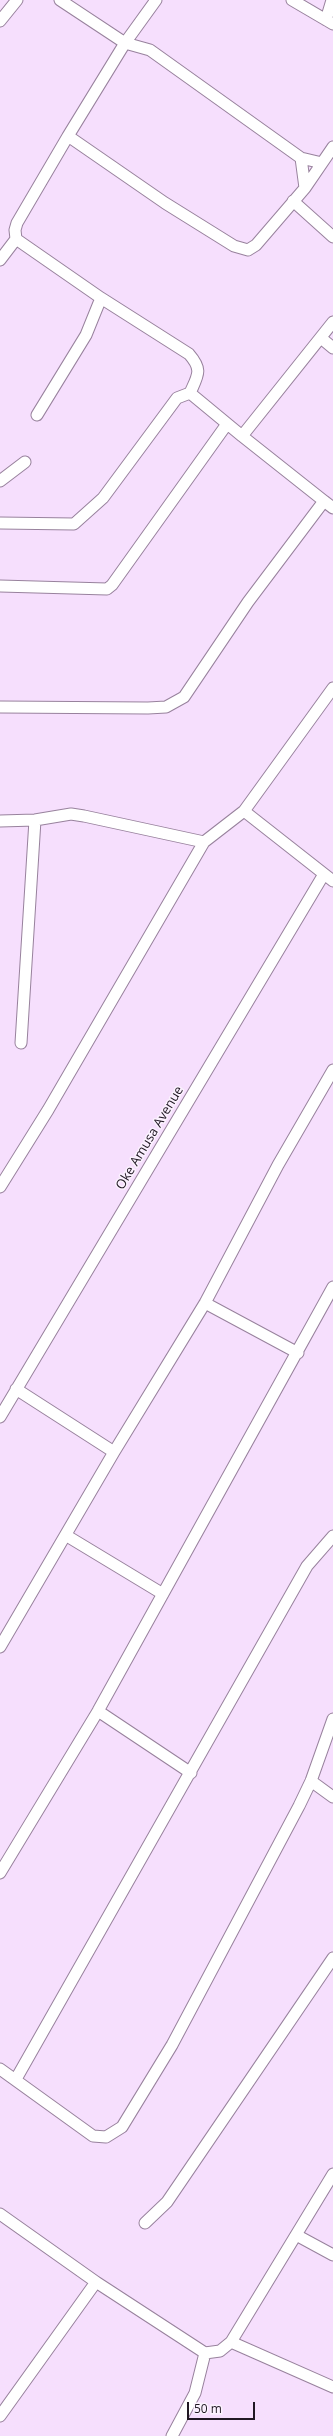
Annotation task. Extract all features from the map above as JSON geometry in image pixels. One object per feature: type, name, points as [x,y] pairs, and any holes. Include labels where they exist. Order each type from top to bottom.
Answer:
[{"type":"street","points":[[0,21],[17,0]]},
{"type":"street","points":[[60,0],[125,43],[150,50],[301,158],[322,163]]},
{"type":"street","points":[[0,260],[16,239],[15,230],[17,223],[68,136],[125,43],[156,0]]},
{"type":"street","points":[[292,0],[330,22],[332,0]]},
{"type":"street","points":[[68,136],[165,203],[241,250],[248,250],[256,245],[305,188],[333,147]]},
{"type":"street","points":[[301,158],[305,188]]},
{"type":"street","points":[[293,201],[333,237]]},
{"type":"street","points":[[0,522],[74,524],[103,498],[177,398],[190,393],[198,375],[198,368],[189,354],[101,298],[16,239]]},
{"type":"street","points":[[37,415],[86,335],[101,298]]},
{"type":"street","points":[[242,436],[333,322]]},
{"type":"street","points":[[321,338],[333,348]]},
{"type":"street","points":[[190,393],[333,508]]},
{"type":"street","points":[[0,586],[107,588],[112,585],[227,424]]},
{"type":"street","points":[[0,481],[24,462]]},
{"type":"street","points":[[0,707],[148,708],[175,703],[184,697],[248,602],[324,501]]},
{"type":"street","points":[[0,1187],[48,1110],[204,842],[244,811],[333,688]]},
{"type":"street","points":[[244,811],[328,877]]},
{"type":"street","points":[[0,820],[35,820],[64,815],[84,816],[204,842]]},
{"type":"street","points":[[21,1042],[35,820]]},
{"type":"street","name":"Oke Amusa Avenue","points":[[0,1417],[328,877]]},
{"type":"street","points":[[0,1647],[67,1536],[114,1452],[205,1303],[278,1165],[333,1070]]},
{"type":"street","points":[[0,1873],[98,1711],[298,1353],[333,1287]]},
{"type":"street","points":[[205,1303],[298,1353]]},
{"type":"street","points":[[16,1389],[114,1452]]},
{"type":"street","points":[[67,1536],[163,1594]]},
{"type":"street","points":[[16,2079],[191,1773],[307,1566],[333,1536]]},
{"type":"street","points":[[98,1711],[191,1773]]},
{"type":"street","points":[[0,2069],[16,2079],[93,2136],[106,2137],[122,2127],[172,2044],[311,1782],[333,1719]]},
{"type":"street","points":[[311,1782],[333,1797]]},
{"type":"street","points":[[145,2223],[167,2202],[333,1958]]},
{"type":"street","points":[[0,2215],[96,2282],[205,2353],[220,2351],[231,2342],[298,2236],[333,2174]]},
{"type":"street","points":[[298,2236],[333,2255]]},
{"type":"street","points":[[0,2416],[96,2282]]},
{"type":"street","points":[[231,2342],[333,2387]]},
{"type":"street","points":[[172,2436],[195,2393],[205,2353]]}]
